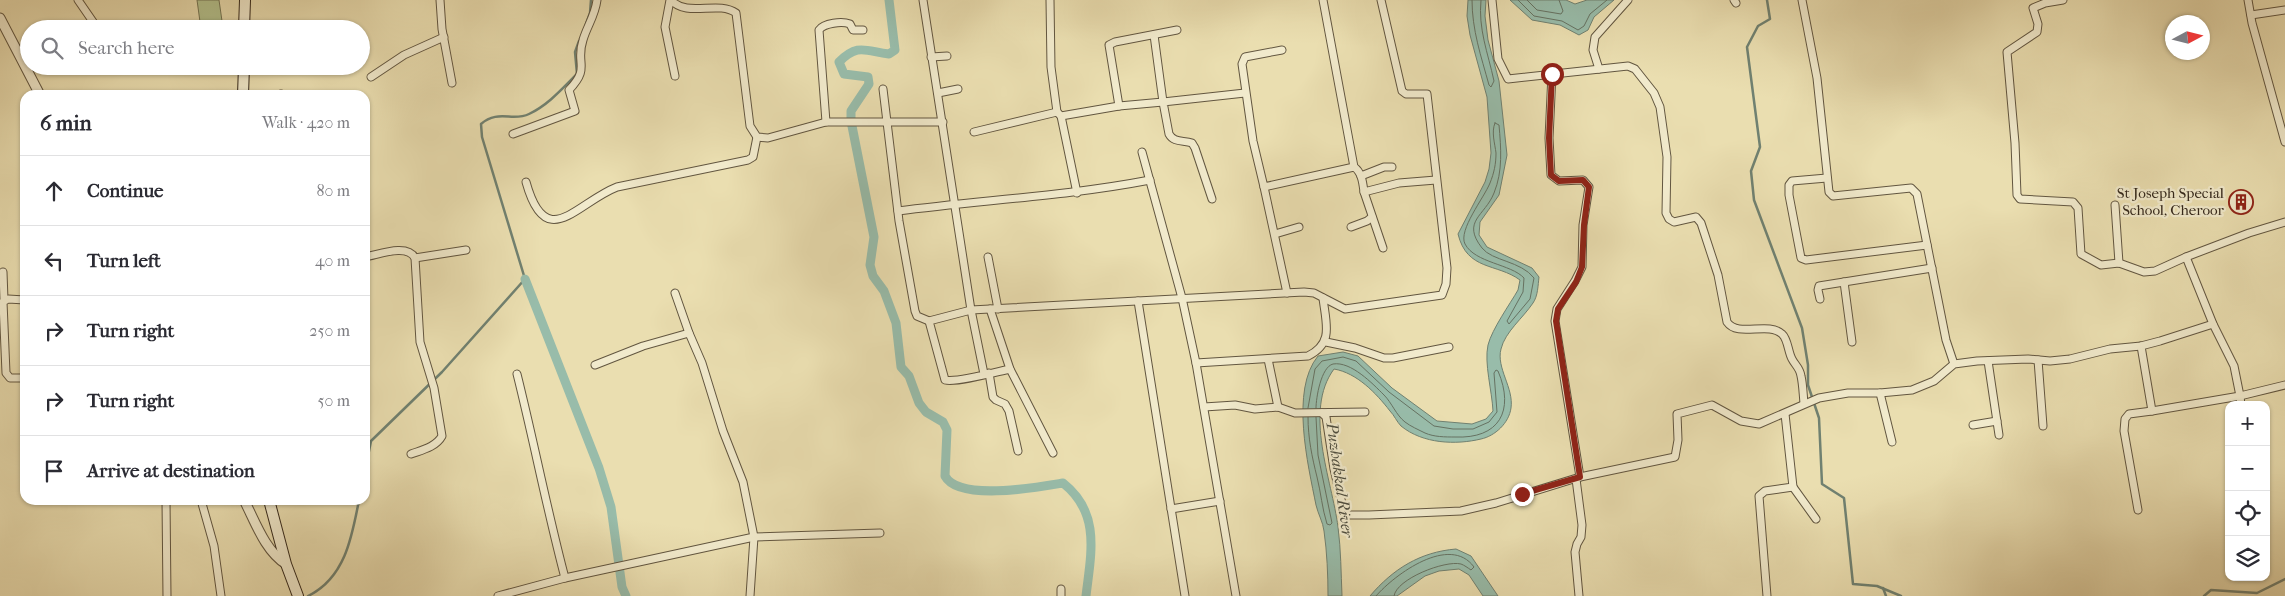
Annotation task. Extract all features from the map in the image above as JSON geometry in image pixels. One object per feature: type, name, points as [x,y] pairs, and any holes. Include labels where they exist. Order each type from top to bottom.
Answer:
[{"type":"main road","points":[[244,20],[245,0]]},
{"type":"main road","points":[[243,90],[244,75]]},
{"type":"main road","points":[[270,505],[286,564],[298,595]]},
{"type":"street","points":[[78,0],[92,20]]},
{"type":"street","points":[[440,0],[452,83]]},
{"type":"street","points":[[513,134],[575,110],[569,90],[582,74],[583,40],[593,21],[597,0]]},
{"type":"street","points":[[526,182],[537,211],[547,218],[557,220],[573,214],[604,192],[617,187],[748,160],[753,157],[757,137],[750,126],[736,13],[730,5],[720,3],[684,6],[673,3],[671,0],[666,26],[675,76]]},
{"type":"street","points":[[923,0],[971,310],[993,397],[1005,404],[1010,411],[1018,451]]},
{"type":"street","points":[[1050,0],[1051,67],[1059,114],[1077,193]]},
{"type":"street","points":[[1323,0],[1354,167],[1358,169],[1361,176],[1364,192],[1383,248]]},
{"type":"street","points":[[883,89],[898,212],[915,311],[921,318],[929,321],[971,310],[1287,293],[1314,293],[1345,309],[1432,298],[1442,295],[1446,284],[1447,268],[1426,94],[1406,94],[1402,90],[1381,0]]},
{"type":"street","points":[[1492,0],[1498,59],[1508,79],[1628,66],[1635,69],[1654,93],[1660,107],[1666,157],[1666,212],[1668,219],[1674,222],[1696,217],[1701,223],[1718,275],[1727,322],[1730,327],[1767,329],[1780,332],[1784,336],[1791,358],[1799,369],[1807,402]]},
{"type":"street","points":[[1599,69],[1593,50],[1595,37],[1628,0]]},
{"type":"street","points":[[1802,0],[1817,78],[1830,192],[1833,196],[1911,188],[1917,194],[1920,201],[1946,340],[1954,364]]},
{"type":"street","points":[[2063,0],[2044,3],[2033,8],[2038,24],[2037,32],[2007,52],[2015,143],[2017,195],[2024,201],[2073,202],[2078,208],[2081,254],[2101,264],[2119,263],[2144,272],[2155,271],[2186,256],[2265,227],[2285,222]]},
{"type":"street","points":[[2248,0],[2285,142]]},
{"type":"street","points":[[2251,15],[2285,10]]},
{"type":"street","points":[[0,18],[20,56]]},
{"type":"street","points":[[826,122],[818,30],[824,25],[844,22],[850,24],[853,30],[863,30]]},
{"type":"street","points":[[1119,106],[1109,46],[1115,42],[1177,30]]},
{"type":"street","points":[[1154,34],[1169,134],[1178,141],[1192,143],[1196,148],[1212,199]]},
{"type":"street","points":[[372,77],[404,55],[444,37]]},
{"type":"street","points":[[1282,50],[1254,54],[1243,60],[1245,93],[1287,293]]},
{"type":"street","points":[[932,57],[947,56]]},
{"type":"street","points":[[1552,74],[1549,138],[1551,175],[1559,181],[1583,180],[1589,187],[1584,225],[1582,267],[1576,282],[1558,309],[1556,321],[1578,478],[1582,525],[1581,537],[1575,552],[1579,596]]},
{"type":"street","points":[[30,75],[37,90]]},
{"type":"street","points":[[938,93],[958,89]]},
{"type":"street","points":[[974,132],[1059,114],[1245,93]]},
{"type":"street","points":[[757,137],[768,138],[826,122],[943,122]]},
{"type":"street","points":[[1142,152],[1182,298],[1196,363],[1236,596]]},
{"type":"street","points":[[1264,187],[1354,167]]},
{"type":"street","points":[[1361,176],[1384,167],[1392,167]]},
{"type":"street","points":[[1827,178],[1792,180],[1789,186],[1801,258],[1806,260],[1927,245]]},
{"type":"street","points":[[898,212],[954,204],[1077,193],[1150,180]]},
{"type":"street","points":[[1364,192],[1399,183],[1436,180]]},
{"type":"street","points":[[2115,205],[2119,263]]},
{"type":"street","points":[[1351,227],[1368,221],[1372,217]]},
{"type":"street","points":[[1275,234],[1299,227]]},
{"type":"street","points":[[370,256],[404,250],[410,252],[416,258],[418,329],[424,360],[434,388],[442,436],[439,442],[434,445],[411,454]]},
{"type":"street","points":[[416,258],[466,250]]},
{"type":"street","points":[[2186,256],[2213,324],[2234,366],[2241,401]]},
{"type":"street","points":[[988,257],[994,309],[1010,369],[1053,453]]},
{"type":"street","points":[[1820,299],[1819,286],[1932,268]]},
{"type":"street","points":[[3,272],[2,342],[7,376],[20,377]]},
{"type":"street","points":[[1844,282],[1852,342]]},
{"type":"street","points":[[675,293],[688,333],[702,363],[723,431],[742,482],[754,537],[750,596]]},
{"type":"street","points":[[1196,363],[1308,356],[1320,350],[1326,342],[1323,298]]},
{"type":"street","points":[[4,300],[20,300]]},
{"type":"street","points":[[1138,300],[1185,596]]},
{"type":"street","points":[[929,321],[945,380],[951,381],[1010,369]]},
{"type":"street","points":[[1322,413],[1326,418],[1328,426],[1342,507],[1349,515],[1460,511],[1496,503],[1578,478],[1675,457],[1678,440],[1677,414],[1712,406],[1741,421],[1759,424],[1819,398],[1912,390],[1934,381],[1954,364],[1988,361],[2070,359],[2110,349],[2141,346],[2174,338],[2213,324]]},
{"type":"street","points":[[595,365],[643,346],[688,333]]},
{"type":"street","points":[[1326,342],[1355,348],[1384,358],[1393,358],[1449,347]]},
{"type":"street","points":[[2141,346],[2152,411]]},
{"type":"street","points":[[1268,359],[1278,407]]},
{"type":"street","points":[[2038,360],[2043,426]]},
{"type":"street","points":[[1988,361],[1999,435]]},
{"type":"street","points":[[517,374],[534,442],[548,515],[565,578]]},
{"type":"street","points":[[2138,510],[2124,431],[2125,419],[2129,414],[2240,396],[2285,385]]},
{"type":"street","points":[[1880,393],[1892,442]]},
{"type":"street","points":[[1204,407],[1235,404],[1256,408],[1278,407],[1295,413],[1365,412]]},
{"type":"street","points":[[1785,414],[1793,488],[1816,519]]},
{"type":"street","points":[[1973,425],[1997,420]]},
{"type":"street","points":[[1767,596],[1763,538],[1758,504],[1759,496],[1765,491],[1793,488]]},
{"type":"street","points":[[1171,510],[1220,501]]},
{"type":"street","points":[[166,505],[167,596]]},
{"type":"street","points":[[202,505],[214,546],[221,596]]},
{"type":"street","points":[[247,505],[271,551],[277,559],[286,564]]},
{"type":"street","points":[[498,596],[517,594],[565,578],[689,552],[713,544],[754,537],[880,532]]},
{"type":"green space","points":[[197,0],[219,0],[222,20],[200,20]]},
{"type":"water","points":[[1468,0],[1486,0],[1485,16],[1488,40],[1499,81],[1507,155],[1499,195],[1480,222],[1479,235],[1487,247],[1532,268],[1539,277],[1535,300],[1510,331],[1501,349],[1501,363],[1510,393],[1510,414],[1496,432],[1486,437],[1461,442],[1429,440],[1401,426],[1379,397],[1358,379],[1334,369],[1325,386],[1321,405],[1320,425],[1322,446],[1338,527],[1342,596],[1328,596],[1324,531],[1317,508],[1306,449],[1303,408],[1305,388],[1310,371],[1318,356],[1343,352],[1358,356],[1392,388],[1437,421],[1472,424],[1486,419],[1493,411],[1488,369],[1488,345],[1497,324],[1518,290],[1520,280],[1476,260],[1462,246],[1458,234],[1485,182],[1491,153],[1487,97],[1470,35],[1467,16]]},
{"type":"water","points":[[1510,0],[1566,0],[1575,4],[1587,0],[1614,0],[1594,17],[1588,30],[1579,35],[1560,25],[1532,20]]},
{"type":"water","points":[[1456,549],[1471,556],[1498,596],[1483,596],[1469,575],[1459,569],[1439,571],[1425,576],[1397,596],[1370,596],[1388,578],[1408,564],[1431,554]]},
{"type":"waterway","points":[[586,24],[590,13],[591,0]]},
{"type":"waterway","points":[[889,0],[895,50],[889,54],[857,50],[851,52],[839,62],[844,74],[868,77],[869,84],[851,111],[851,121],[874,237],[870,265],[873,276],[884,291],[896,323],[901,367],[909,376],[919,403],[926,412],[943,422],[947,430],[945,476],[953,484],[966,489],[1000,491],[1063,483],[1075,495],[1083,507],[1091,535],[1086,596]]},
{"type":"waterway","points":[[1767,0],[1770,19],[1758,26],[1747,47],[1760,147],[1751,171],[1754,200],[1802,328],[1808,365],[1808,385],[1819,418],[1822,484],[1844,498],[1853,584],[1877,586],[1901,596]]},
{"type":"waterway","points":[[370,446],[371,441],[442,372],[525,279],[482,137],[481,124],[493,117],[517,117],[529,114],[549,101],[577,74],[575,52],[579,41]]},
{"type":"waterway","points":[[525,279],[599,468],[611,507],[622,587],[626,596]]},
{"type":"waterway","points":[[308,596],[331,579],[339,567],[350,542],[358,505]]},
{"type":"waterway","points":[[2204,596],[2211,590],[2257,593],[2285,579]]},
{"type":"waterway","points":[[1883,588],[1886,596]]},
{"type":"place","name":"St Joseph Special School, Cheroor","points":[[2241,202]]},
{"type":"route","points":[[1522,494],[1580,477],[1557,340],[1556,316],[1558,309],[1576,282],[1584,260],[1584,225],[1589,187],[1588,183],[1578,178],[1559,181],[1555,180],[1551,175],[1549,138],[1552,74]]},
{"type":"water label","name":"Puzhakkal River","points":[[1340,480]]}]
